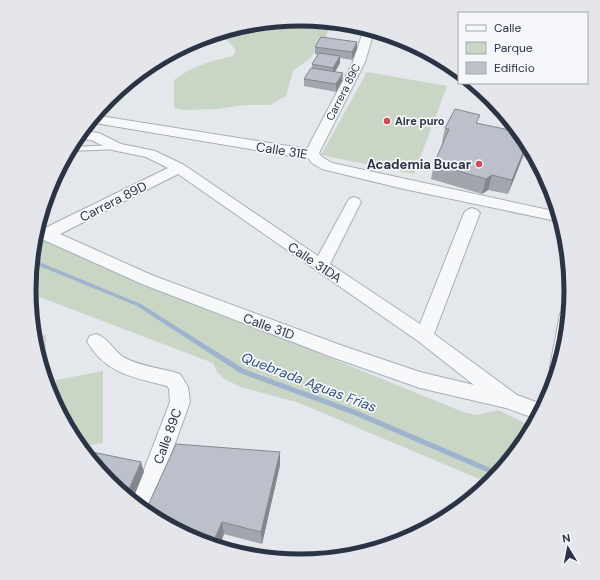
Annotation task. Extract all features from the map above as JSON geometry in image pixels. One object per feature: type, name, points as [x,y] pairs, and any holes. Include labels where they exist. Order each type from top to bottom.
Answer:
[{"type":"street","name":"Carrera 89C","points":[[312,153],[359,62],[367,35]]},
{"type":"street","name":"Calle 31E","points":[[99,120],[303,154],[312,153],[317,160],[327,166],[553,215]]},
{"type":"street","name":"Calle 31DA","points":[[86,135],[94,136],[117,147],[150,154],[179,168],[424,336],[510,401],[535,410]]},
{"type":"street","name":"Carrera 89D","points":[[43,232],[179,168]]},
{"type":"street","points":[[321,266],[354,202]]},
{"type":"street","points":[[424,336],[472,213]]},
{"type":"street","name":"Calle 31D","points":[[42,232],[148,280],[336,351],[420,380],[510,401]]},
{"type":"street","name":"Calle 89C","points":[[96,341],[116,362],[130,369],[173,380],[178,388],[180,402],[143,502]]},
{"type":"lane","points":[[77,149],[117,147]]},
{"type":"green space","points":[[300,26],[328,28],[326,37],[310,58],[293,71],[286,96],[270,105],[245,105],[218,109],[184,110],[174,108],[174,80],[188,71],[202,65],[233,56],[236,50],[225,38],[248,31],[266,28]]},
{"type":"green space","name":"Aire puro","points":[[367,72],[447,86],[414,174],[321,155]]},
{"type":"green space","points":[[41,240],[463,412],[477,415],[498,410],[528,424],[509,451],[483,481],[299,403],[241,387],[224,379],[217,372],[213,363],[36,296],[38,256]]},
{"type":"green space","points":[[46,335],[45,360],[41,342],[40,336]]},
{"type":"green space","points":[[103,371],[103,443],[87,446],[80,437],[56,391],[56,380]]},
{"type":"building","points":[[321,37],[357,42],[352,52],[315,47]]},
{"type":"building","points":[[319,53],[340,56],[333,68],[312,64]]},
{"type":"building","points":[[311,68],[343,73],[336,84],[304,79]]},
{"type":"building","name":"Academia Bucar","points":[[455,109],[480,115],[476,123],[510,130],[524,150],[512,180],[492,175],[486,179],[434,164],[449,129],[445,128]]},
{"type":"building","points":[[176,444],[280,452],[261,532],[222,522],[214,540],[183,527],[148,506]]},
{"type":"building","points":[[92,452],[141,462],[129,490],[113,477]]},
{"type":"waterway","name":"Quebrada Aguas Frías","points":[[38,263],[139,305],[242,371],[356,413],[492,471]]},
{"type":"place","name":"Aire puro","points":[[387,121]]},
{"type":"place","name":"Academia Bucar","points":[[479,164]]}]
